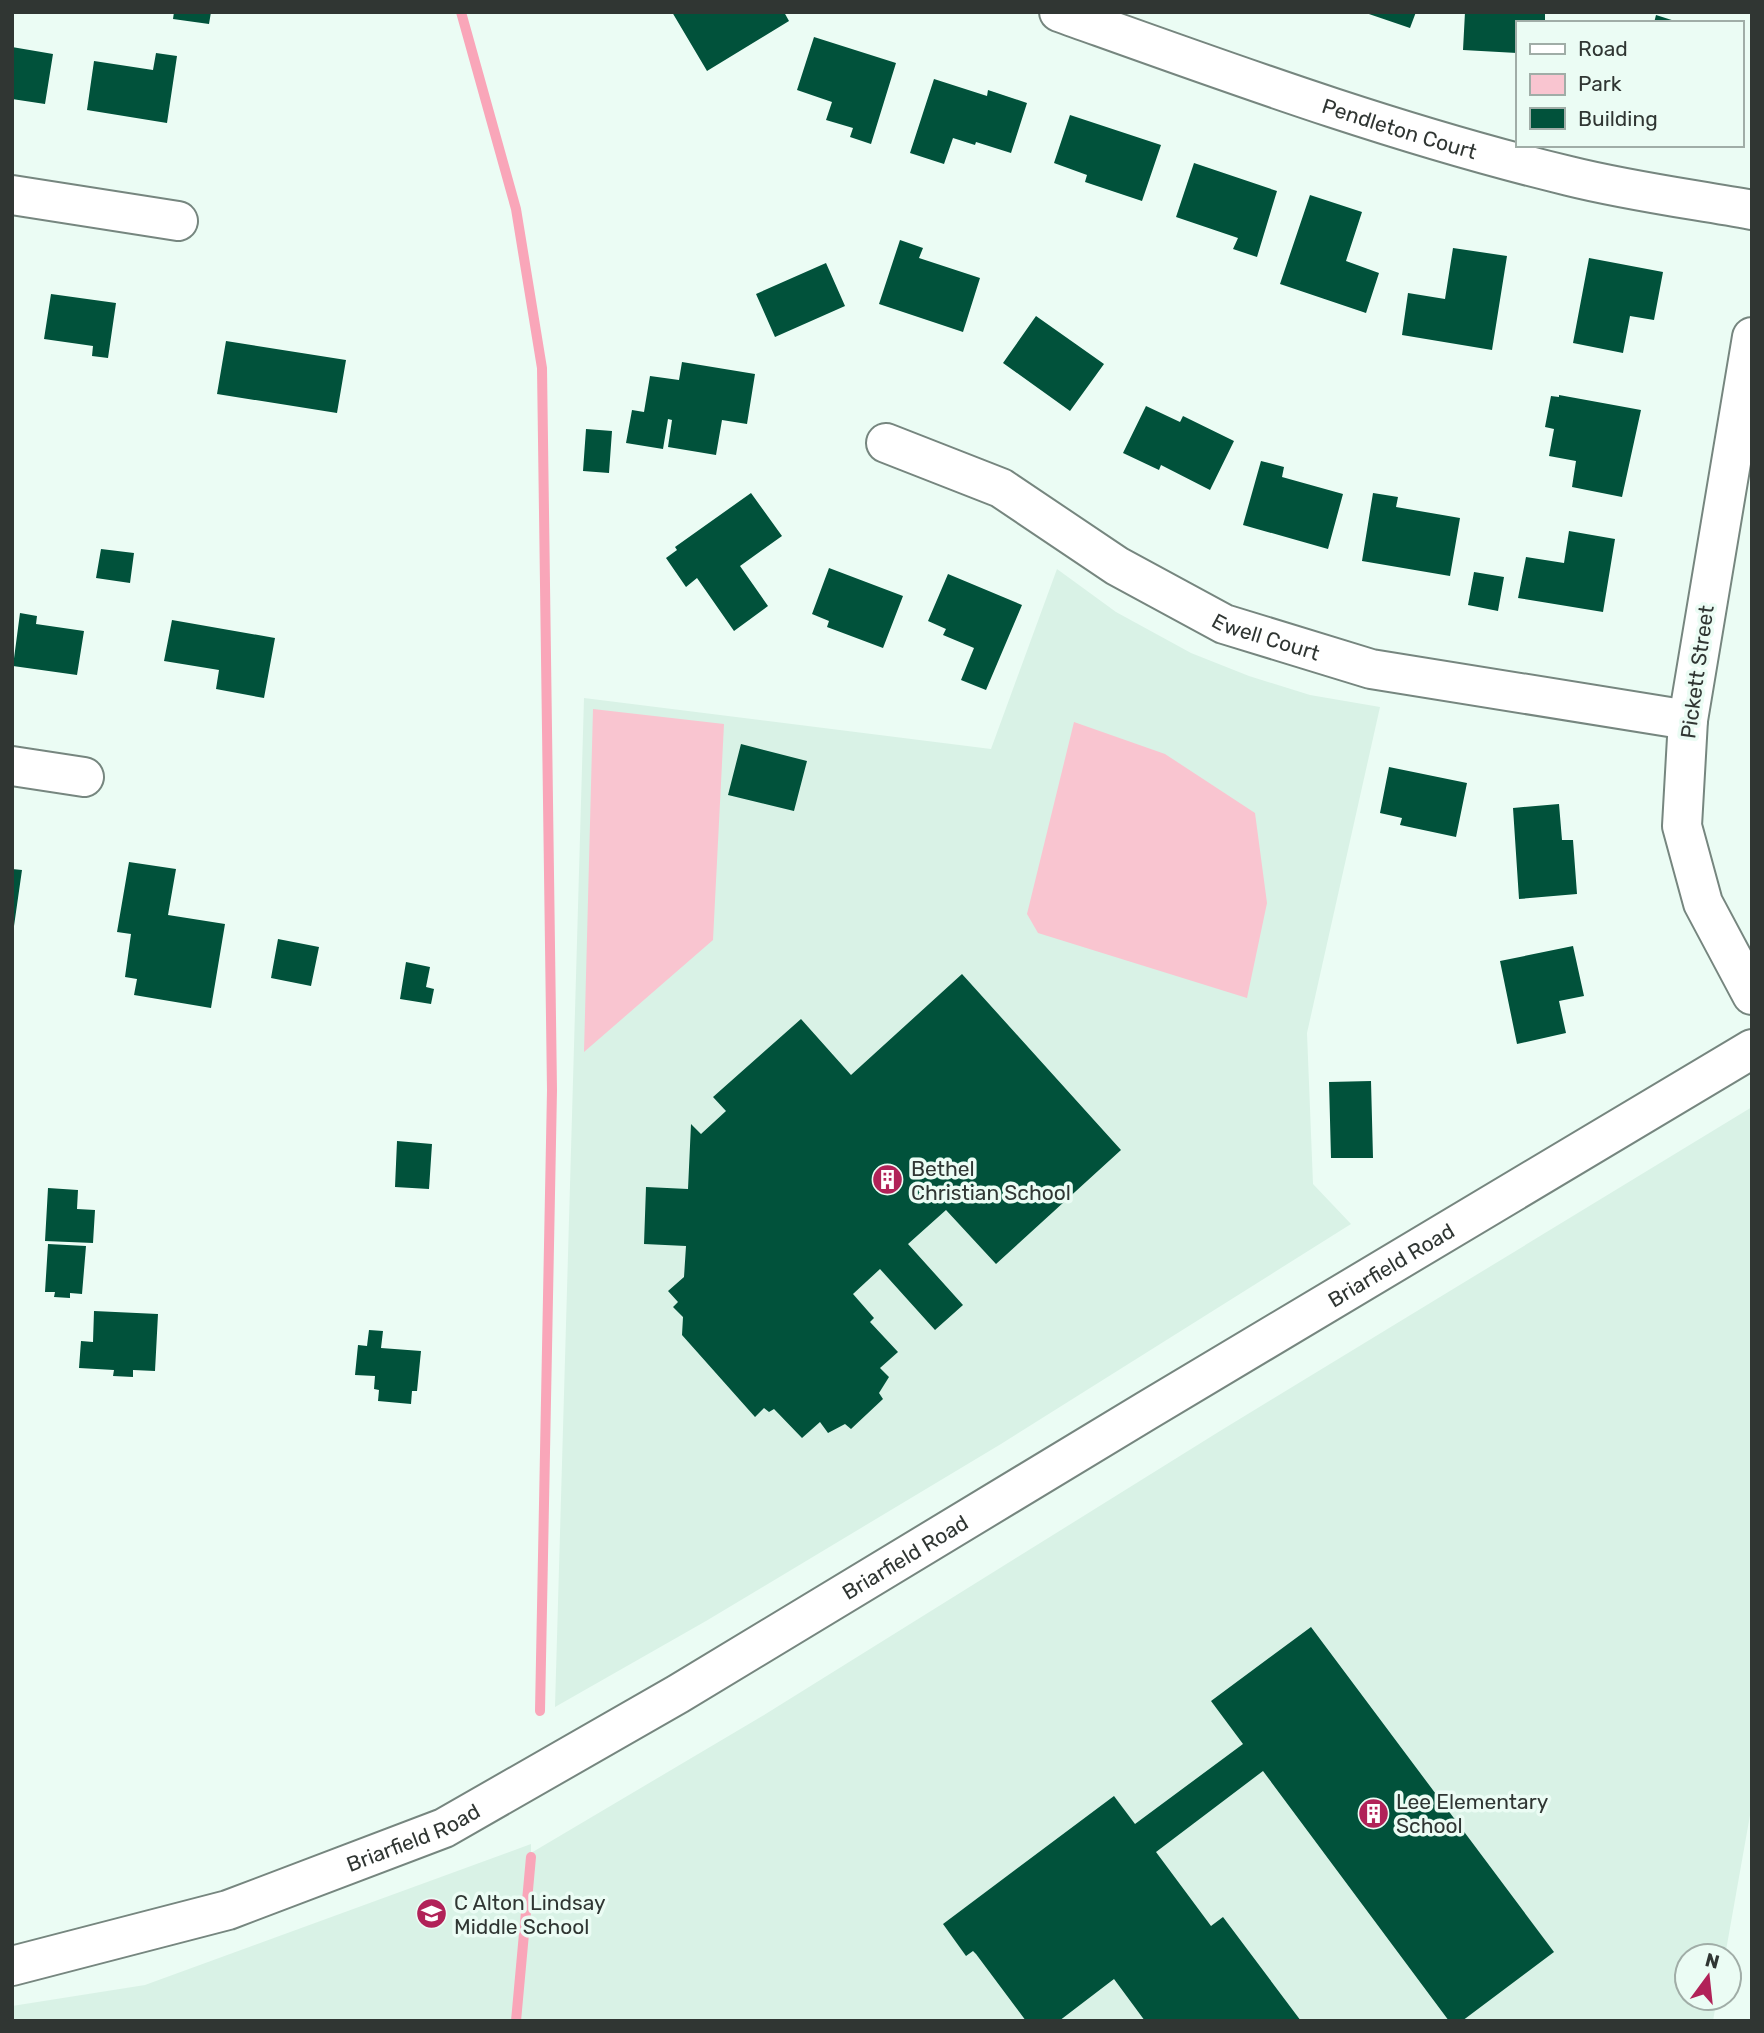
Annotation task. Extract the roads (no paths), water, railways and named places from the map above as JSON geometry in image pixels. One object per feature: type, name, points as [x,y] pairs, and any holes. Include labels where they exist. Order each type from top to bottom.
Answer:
[{"type":"street","name":"Pendleton Court","points":[[1059,12],[1241,77],[1428,139],[1572,177],[1752,210]]},
{"type":"street","points":[[12,195],[178,222]]},
{"type":"street","name":"Pickett Street","points":[[1752,337],[1688,720],[1682,826],[1703,903],[1752,995]]},
{"type":"street","name":"Ewell Court","points":[[886,443],[1001,488],[1117,566],[1224,624],[1371,669],[1688,720]]},
{"type":"street","points":[[12,766],[85,777]]},
{"type":"street","name":"Briarfield Road","points":[[12,1966],[228,1910],[444,1828],[678,1694],[1146,1410],[1752,1049]]},
{"type":"waterway","points":[[461,12],[516,209],[542,368],[552,1090],[540,1711]]},
{"type":"waterway","points":[[516,2021],[531,1857]]},
{"type":"place","name":"Bethel Christian School","points":[[888,1180]]},
{"type":"place","name":"Lee Elementary School","points":[[1373,1813]]},
{"type":"place","name":"C Alton Lindsay Middle School","points":[[431,1914]]}]
